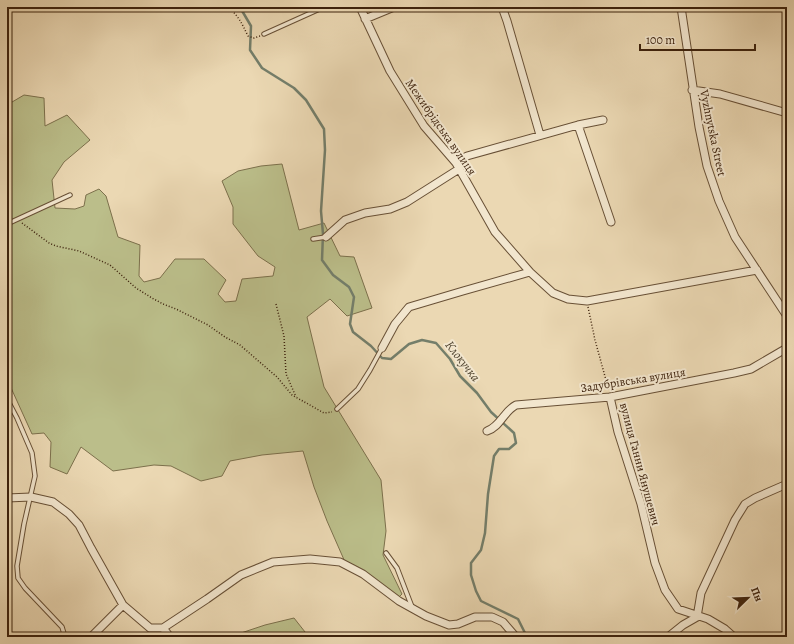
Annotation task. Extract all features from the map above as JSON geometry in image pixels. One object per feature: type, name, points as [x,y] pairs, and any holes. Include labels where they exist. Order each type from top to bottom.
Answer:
[{"type":"street","name":"Межибрідська вулиця","points":[[360,7],[390,71],[424,126],[457,166],[495,232],[530,272],[553,293],[568,299],[587,301],[757,270]]},
{"type":"street","points":[[365,19],[394,7]]},
{"type":"street","points":[[502,7],[540,135]]},
{"type":"street","name":"Vyzhnytska Street","points":[[681,7],[692,90],[707,166],[719,201],[734,236],[787,316]]},
{"type":"street","points":[[692,90],[720,94],[787,113]]},
{"type":"street","points":[[326,237],[345,220],[365,213],[390,209],[407,202],[457,166],[467,156],[540,135],[603,120]]},
{"type":"street","points":[[578,125],[611,222]]},
{"type":"street","points":[[382,348],[395,324],[409,307],[449,294],[530,272]]},
{"type":"street","name":"Задубрівська вулиця","points":[[487,431],[493,429],[501,421],[509,409],[516,405],[610,397],[734,373],[751,368],[787,348]]},
{"type":"street","name":"вулиця Ганни Янушевич","points":[[610,397],[618,432],[641,504],[655,563],[666,590],[678,609],[708,619],[725,629],[734,637]]},
{"type":"street","points":[[668,637],[697,616],[701,592],[735,520],[745,504],[787,484]]},
{"type":"street","points":[[7,498],[31,496],[53,502],[70,514],[80,525],[91,548],[123,605],[150,628],[163,628],[241,575],[273,562],[310,559],[340,562],[363,574],[399,601],[426,616],[449,625],[458,624],[475,617],[492,617],[503,622],[516,637]]},
{"type":"street","points":[[91,637],[123,605]]},
{"type":"street","points":[[163,628],[170,637]]},
{"type":"lane","points":[[264,34],[324,7]]},
{"type":"lane","points":[[638,9],[648,7]]},
{"type":"lane","points":[[7,224],[70,195]]},
{"type":"lane","points":[[313,239],[326,237]]},
{"type":"lane","points":[[337,409],[358,389],[382,348]]},
{"type":"lane","points":[[7,400],[17,418],[32,453],[35,476],[24,524],[17,566],[18,578],[25,588],[62,627],[65,637]]},
{"type":"lane","points":[[386,553],[397,568],[412,608]]},
{"type":"path","points":[[226,7],[234,12],[241,21],[248,36],[254,38]]},
{"type":"path","points":[[15,219],[30,228],[49,243],[79,251],[110,265],[136,288],[152,298],[163,304],[176,308],[208,325],[240,345],[277,377],[292,395],[324,414],[337,409]]},
{"type":"path","name":"вулиця Ганни Янушевич","points":[[587,301],[595,340],[610,397]]},
{"type":"path","points":[[276,304],[284,336],[286,374],[296,397]]},
{"type":"green space","points":[[24,95],[44,98],[45,126],[67,115],[90,140],[64,162],[52,180],[55,208],[75,209],[84,206],[86,195],[99,189],[106,196],[118,237],[140,245],[139,276],[144,282],[160,278],[175,259],[204,259],[226,280],[218,294],[225,302],[236,301],[242,279],[273,276],[275,267],[258,256],[233,224],[233,207],[222,181],[238,171],[261,166],[282,164],[299,230],[324,223],[340,256],[354,257],[372,308],[347,316],[330,299],[307,317],[324,387],[381,480],[386,531],[383,555],[402,594],[398,598],[345,562],[314,487],[303,451],[262,455],[230,461],[222,476],[201,481],[171,466],[154,465],[113,471],[81,447],[67,474],[50,467],[51,442],[44,433],[32,434],[7,379],[7,105]]},
{"type":"green space","points":[[294,618],[309,637],[229,637],[265,625]]},
{"type":"waterway","name":"Клокучка","points":[[238,7],[241,9],[251,26],[250,50],[262,68],[294,88],[306,100],[324,129],[325,150],[321,211],[323,234],[322,260],[333,275],[349,287],[354,297],[350,324],[353,332],[371,346],[382,358],[391,359],[409,344],[422,340],[436,343],[450,359],[460,376],[477,393],[491,412],[514,433],[516,443],[509,449],[499,449],[494,456],[488,494],[485,533],[481,550],[471,563],[471,575],[481,601],[518,619],[527,637]]}]
